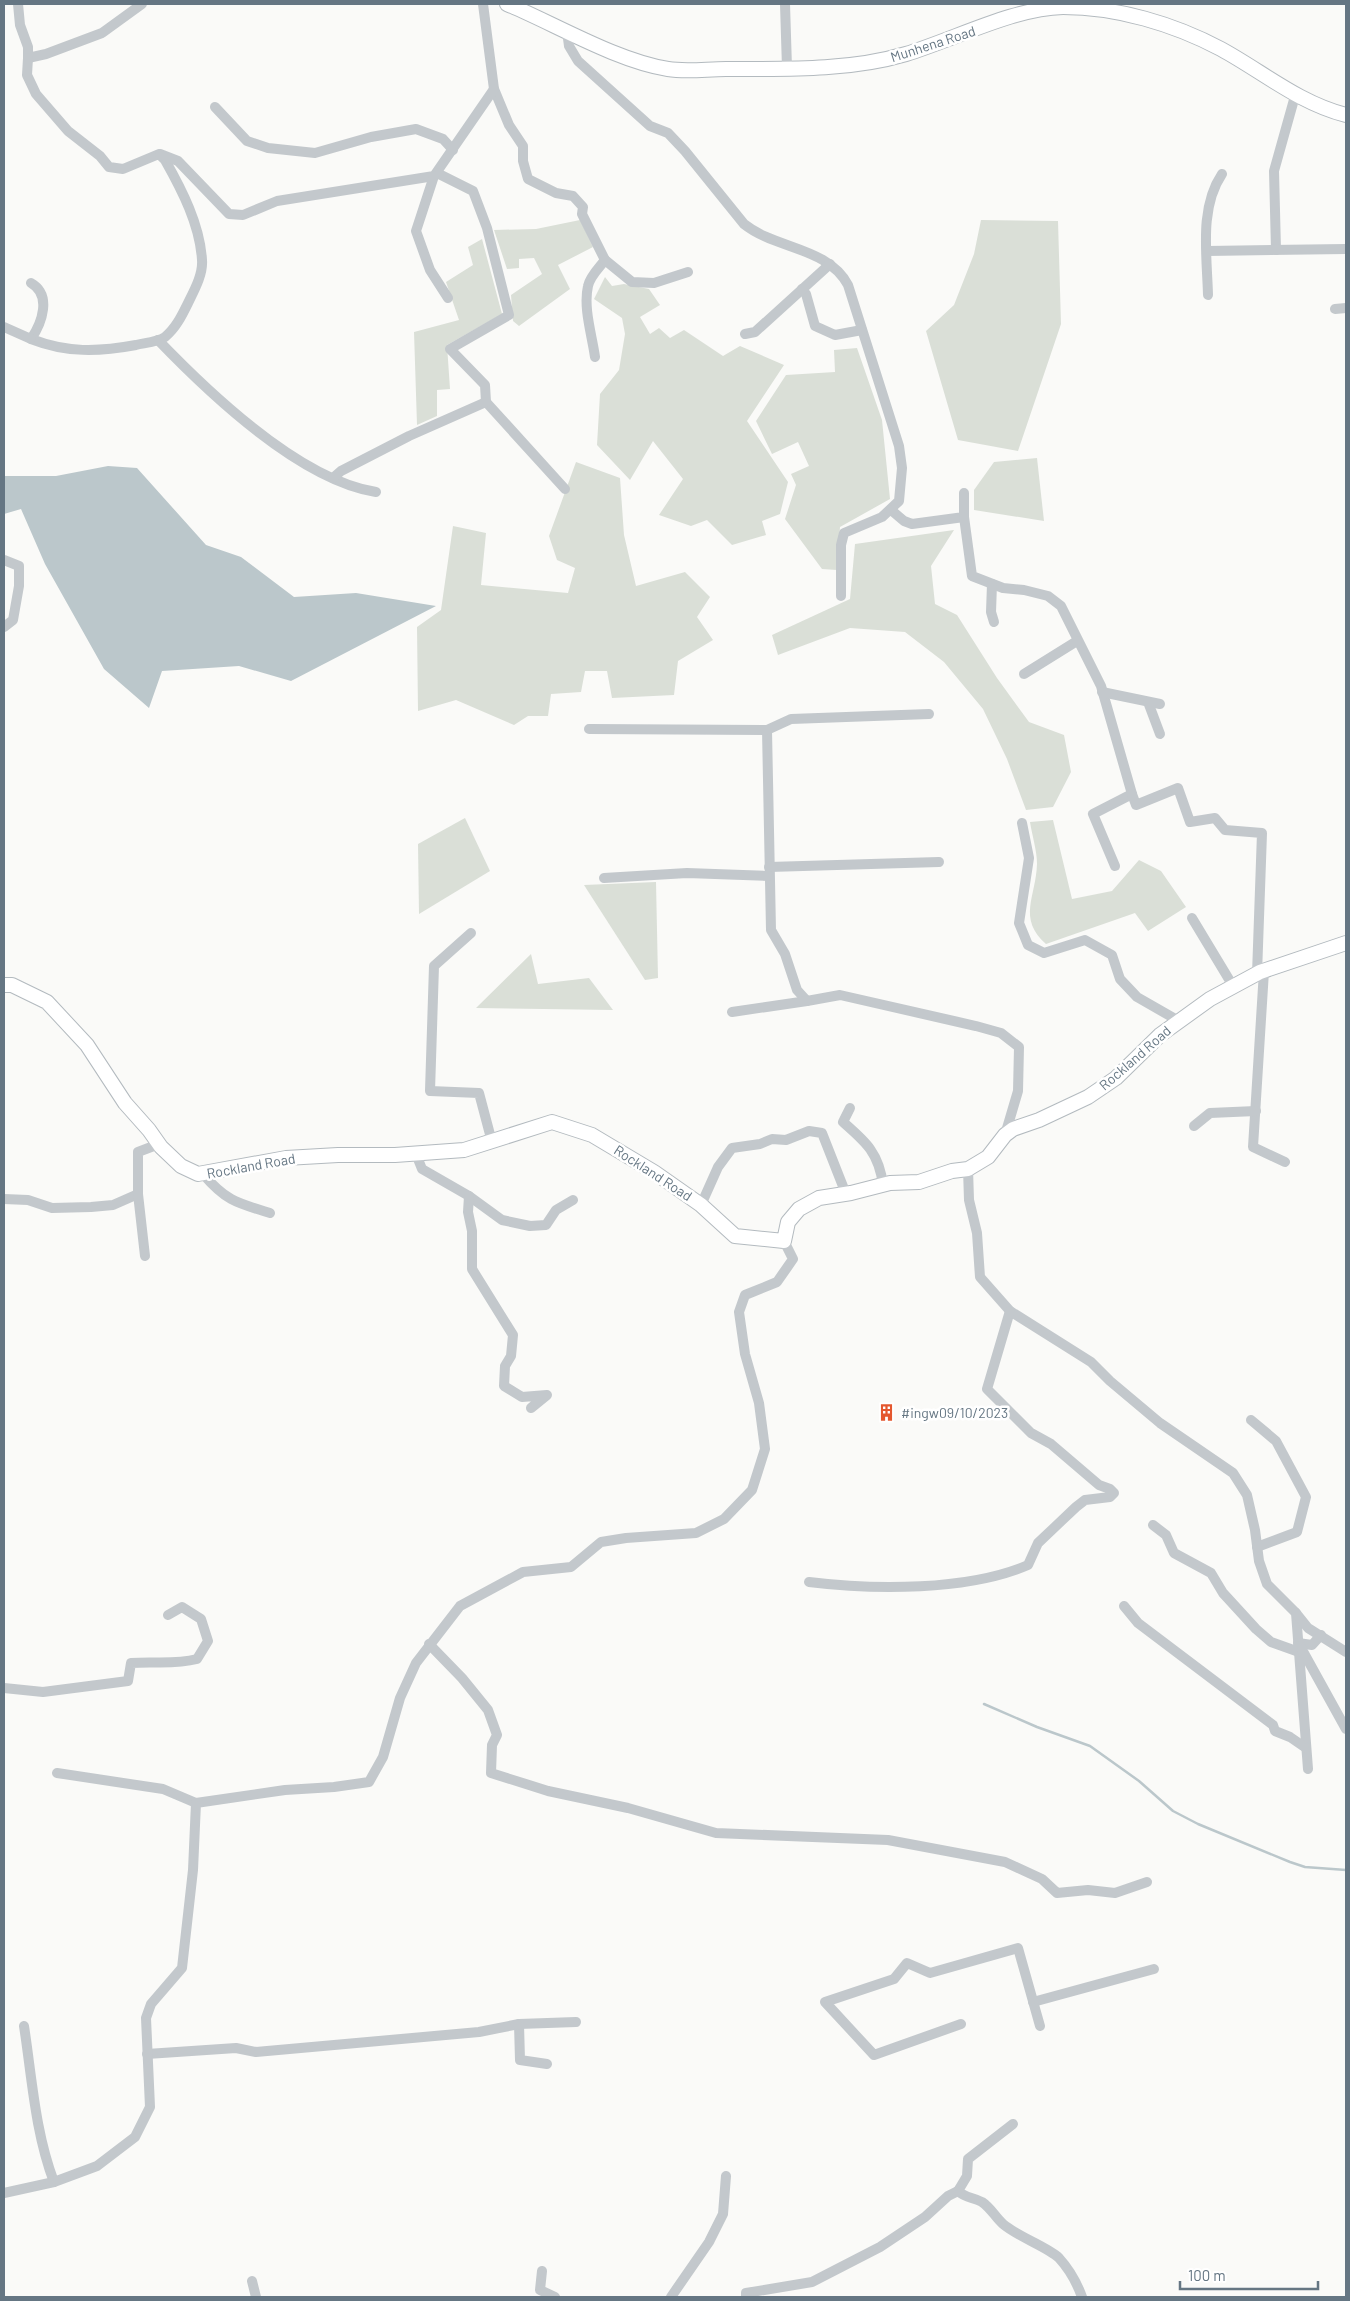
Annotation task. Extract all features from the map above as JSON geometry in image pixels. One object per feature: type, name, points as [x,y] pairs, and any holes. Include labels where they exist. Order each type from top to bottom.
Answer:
[{"type":"street","points":[[18,4],[20,25],[28,47],[27,75],[36,94],[68,131],[100,156],[109,166],[123,169],[159,154],[178,161],[229,214],[242,215],[277,201],[334,194],[394,181],[436,175],[473,192],[487,228],[509,315],[450,349],[485,384],[486,402],[565,489]]},
{"type":"street","points":[[28,58],[46,54],[102,33],[142,4]]},
{"type":"street","points":[[483,4],[494,89],[508,125],[523,146],[523,161],[528,179],[556,193],[573,196],[583,207],[582,214],[605,260],[632,282],[654,283],[688,272]]},
{"type":"street","name":"Munhena Road","points":[[507,4],[634,60],[669,69],[787,68],[869,64],[907,54],[1032,10],[1064,7],[1101,10],[1146,19],[1181,30],[1220,49],[1294,96],[1346,115]]},
{"type":"street","points":[[785,4],[787,68]]},
{"type":"street","points":[[567,31],[568,46],[578,61],[650,126],[668,133],[685,151],[744,224],[755,232],[816,256],[830,264],[844,276],[899,446],[901,493],[899,501],[882,517],[844,533],[841,545],[841,596]]},
{"type":"street","points":[[448,298],[430,270],[416,231],[436,175],[494,89]]},
{"type":"street","points":[[1276,250],[1274,171],[1294,96]]},
{"type":"street","points":[[215,108],[247,141],[268,148],[315,152],[371,137],[416,129],[443,139],[453,150]]},
{"type":"street","points":[[4,326],[54,348],[89,352],[158,340],[172,330],[183,315],[198,285],[203,262],[200,238],[193,220],[171,170],[159,154]]},
{"type":"street","points":[[1208,295],[1209,205],[1214,186],[1222,174]]},
{"type":"street","points":[[1207,252],[1346,248]]},
{"type":"street","points":[[595,357],[587,311],[588,286],[593,275],[605,260]]},
{"type":"street","points":[[745,334],[755,332],[830,264]]},
{"type":"street","points":[[31,283],[39,287],[44,300],[39,327],[31,339]]},
{"type":"street","points":[[802,289],[806,294],[815,326],[835,335],[862,330]]},
{"type":"street","points":[[1335,309],[1346,308]]},
{"type":"street","points":[[158,340],[202,385],[280,448],[333,478],[359,489],[376,492]]},
{"type":"street","points":[[333,478],[341,471],[409,436],[486,402]]},
{"type":"street","points":[[964,493],[964,517],[972,576],[992,584],[1048,596],[1061,606],[1102,692],[1136,805],[1178,788],[1190,822],[1215,818],[1225,830],[1262,834],[1260,972],[1254,1147],[1285,1162]]},
{"type":"street","points":[[891,510],[904,521],[912,524],[964,517]]},
{"type":"street","points":[[4,560],[19,566],[13,620],[4,627]]},
{"type":"street","points":[[992,584],[991,612],[994,622]]},
{"type":"street","points":[[1024,674],[1077,641]]},
{"type":"street","points":[[1102,692],[1160,704]]},
{"type":"street","points":[[1148,702],[1160,734]]},
{"type":"street","points":[[767,730],[589,729],[599,729],[767,730],[791,719],[929,714]]},
{"type":"street","points":[[767,730],[770,930],[786,954],[797,990],[808,1002]]},
{"type":"street","points":[[1115,866],[1094,814],[1132,794]]},
{"type":"street","points":[[1022,823],[1029,858],[1019,923],[1028,945],[1044,953],[1085,940],[1112,955],[1120,979],[1137,997],[1179,1021]]},
{"type":"street","points":[[604,878],[939,862]]},
{"type":"street","points":[[1192,918],[1233,986]]},
{"type":"street","points":[[471,933],[434,966],[430,1091],[480,1093],[492,1142]]},
{"type":"street","name":"Rockland Road","points":[[4,985],[12,984],[47,1002],[87,1045],[125,1103],[159,1144],[181,1166],[203,1174],[286,1158],[416,1154],[464,1150],[552,1122],[577,1128],[654,1172],[701,1205],[735,1236],[784,1241],[788,1222],[799,1209],[819,1198],[883,1185],[919,1182],[952,1171],[968,1170],[988,1157],[1005,1134],[1012,1129],[1039,1120],[1088,1097],[1116,1078],[1160,1035],[1210,999],[1260,972],[1346,943]]},
{"type":"street","points":[[732,1012],[808,1002],[840,995],[976,1026],[1010,1038],[1019,1046],[1018,1091],[1005,1134]]},
{"type":"street","points":[[850,1108],[843,1122],[868,1144],[881,1168],[883,1185]]},
{"type":"street","points":[[1194,1126],[1210,1113],[1256,1111]]},
{"type":"street","points":[[701,1205],[718,1167],[732,1148],[760,1144],[772,1139],[786,1140],[809,1132],[822,1133],[846,1194]]},
{"type":"street","points":[[145,1256],[138,1194],[138,1152],[159,1144]]},
{"type":"street","points":[[416,1154],[422,1169],[469,1196],[502,1220],[530,1226],[546,1225],[556,1210],[572,1200]]},
{"type":"street","points":[[968,1170],[969,1200],[977,1233],[980,1277],[1010,1311],[1092,1362],[1110,1382],[1160,1424],[1232,1473],[1247,1495],[1257,1547],[1267,1584],[1308,1628],[1346,1652]]},
{"type":"street","points":[[203,1174],[220,1193],[231,1201],[270,1213]]},
{"type":"street","points":[[4,1199],[28,1200],[52,1208],[91,1207],[113,1205],[138,1194]]},
{"type":"street","points":[[469,1196],[468,1212],[472,1232],[472,1269],[513,1335],[511,1356],[506,1366],[504,1386],[522,1397],[546,1395],[531,1408]]},
{"type":"street","points":[[57,1772],[163,1789],[196,1803],[285,1790],[334,1787],[369,1782],[383,1757],[400,1698],[416,1663],[460,1606],[523,1572],[570,1567],[601,1542],[626,1538],[696,1533],[724,1519],[752,1490],[766,1449],[759,1403],[746,1354],[739,1312],[745,1295],[777,1282],[792,1258],[784,1241]]},
{"type":"street","points":[[809,1582],[849,1587],[936,1584],[1012,1572],[1028,1565],[1038,1543],[1085,1500],[1110,1497],[1114,1494],[1110,1489],[1099,1485],[1051,1444],[1032,1433],[986,1389],[1010,1311]]},
{"type":"street","points":[[1251,1420],[1276,1441],[1306,1496],[1297,1532],[1257,1547]]},
{"type":"street","points":[[1153,1525],[1166,1535],[1174,1553],[1211,1573],[1223,1593],[1256,1629],[1271,1642],[1298,1648],[1312,1646],[1320,1635]]},
{"type":"street","points":[[1124,1606],[1138,1623],[1273,1725],[1275,1731],[1290,1737],[1306,1748]]},
{"type":"street","points":[[4,1688],[43,1692],[128,1681],[131,1663],[153,1661],[179,1664],[197,1659],[208,1640],[201,1619],[182,1607],[168,1615]]},
{"type":"street","points":[[1296,1613],[1308,1769]]},
{"type":"street","points":[[429,1644],[462,1678],[488,1710],[497,1735],[492,1745],[491,1773],[548,1792],[628,1808],[716,1833],[888,1840],[997,1861],[1042,1879],[1057,1894],[1088,1890],[1115,1893],[1147,1882]]},
{"type":"street","points":[[1298,1648],[1346,1729]]},
{"type":"street","points":[[4,2194],[54,2182],[97,2166],[135,2137],[150,2107],[146,2018],[151,2004],[182,1968],[194,1870],[196,1803]]},
{"type":"street","points":[[961,2024],[874,2055],[825,2002],[894,1980],[907,1963],[930,1973],[1018,1948],[1040,2026]]},
{"type":"street","points":[[1033,2002],[1154,1969]]},
{"type":"street","points":[[147,2054],[236,2048],[256,2052],[479,2032],[519,2024],[576,2022]]},
{"type":"street","points":[[519,2024],[520,2060],[547,2064]]},
{"type":"street","points":[[24,2026],[32,2094],[45,2158],[54,2182]]},
{"type":"street","points":[[746,2297],[746,2293],[812,2282],[880,2247],[925,2217],[948,2196],[958,2191],[967,2176],[968,2159],[1013,2124]]},
{"type":"street","points":[[671,2297],[709,2242],[724,2214],[726,2176]]},
{"type":"street","points":[[958,2191],[964,2196],[980,2201],[993,2211],[1002,2223],[1025,2240],[1058,2257],[1077,2283],[1082,2297]]},
{"type":"street","points":[[542,2271],[540,2290],[555,2297]]},
{"type":"street","points":[[252,2281],[256,2297]]},
{"type":"shaded area","points":[[580,220],[593,247],[558,265],[570,289],[519,326],[513,321],[511,295],[542,274],[534,258],[519,259],[519,268],[507,269],[494,230],[536,229]]},
{"type":"shaded area","points":[[981,220],[1058,221],[1061,324],[1018,451],[958,440],[926,331],[954,305],[974,254]]},
{"type":"shaded area","points":[[482,239],[502,314],[447,345],[450,389],[437,390],[437,416],[417,425],[414,332],[459,320],[446,282],[473,265],[468,247]]},
{"type":"shaded area","points":[[605,277],[612,286],[624,284],[649,289],[660,305],[640,317],[650,334],[659,328],[670,338],[684,330],[723,356],[740,346],[784,365],[747,421],[788,482],[780,514],[762,521],[766,535],[732,545],[707,520],[691,526],[659,515],[683,479],[653,441],[630,480],[597,445],[600,394],[619,370],[625,334],[622,318],[594,299]]},
{"type":"shaded area","points":[[857,348],[882,420],[890,499],[840,527],[837,570],[822,569],[785,519],[796,485],[791,474],[809,466],[798,442],[772,454],[756,421],[786,375],[835,372],[834,350]]},
{"type":"shaded area","points":[[1037,458],[1044,521],[974,510],[974,490],[994,462]]},
{"type":"shaded area","points":[[576,462],[620,478],[624,535],[636,586],[685,572],[710,597],[697,617],[713,640],[678,661],[674,695],[612,698],[607,671],[585,671],[581,692],[551,694],[548,716],[528,716],[514,725],[456,700],[418,711],[417,627],[441,610],[453,526],[486,533],[481,585],[568,593],[575,568],[557,560],[549,536]]},
{"type":"shaded area","points":[[108,466],[137,468],[206,545],[241,557],[294,597],[356,593],[436,606],[291,681],[239,666],[162,671],[149,708],[104,669],[45,564],[21,509],[4,514],[4,476],[56,476]]},
{"type":"shaded area","points":[[954,530],[931,566],[935,604],[957,615],[997,678],[1029,722],[1064,735],[1071,772],[1053,807],[1026,810],[1007,759],[983,709],[944,662],[905,632],[850,628],[778,655],[772,635],[850,599],[855,544]]},
{"type":"shaded area","points":[[465,818],[490,871],[419,914],[418,844]]},
{"type":"shaded area","points":[[1053,820],[1072,899],[1112,891],[1139,860],[1161,871],[1186,907],[1148,931],[1135,913],[1046,944],[1037,934],[1030,916],[1037,864],[1030,822]]},
{"type":"shaded area","points":[[656,882],[658,978],[645,980],[584,885]]},
{"type":"shaded area","points":[[531,954],[538,984],[589,978],[613,1010],[476,1008]]},
{"type":"waterway","points":[[984,1704],[1037,1727],[1090,1746],[1139,1781],[1173,1811],[1198,1824],[1305,1867],[1346,1870]]},
{"type":"place","name":"#ingw09/10/2023","points":[[887,1413]]}]
